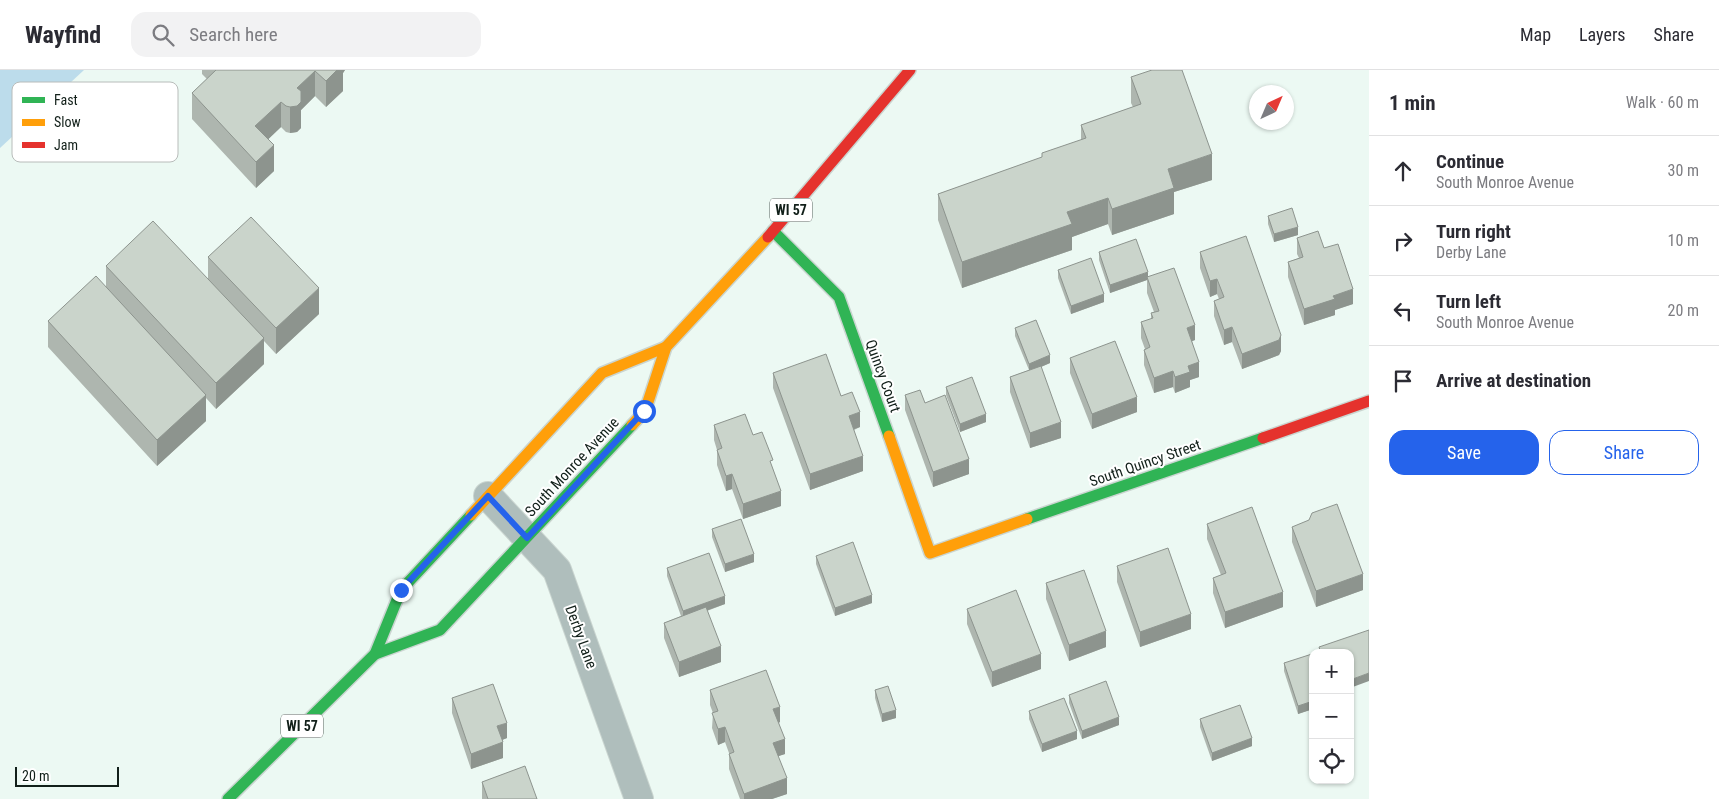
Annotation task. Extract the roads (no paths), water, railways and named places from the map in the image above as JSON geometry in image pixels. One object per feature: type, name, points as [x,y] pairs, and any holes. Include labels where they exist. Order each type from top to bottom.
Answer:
[{"type":"main road","name":"South Monroe Avenue","points":[[375,654],[440,630],[644,411],[666,347],[773,231],[910,70]]},
{"type":"main road","name":"Quincy Court","points":[[773,231],[839,297],[930,553]]},
{"type":"main road","name":"South Monroe Avenue","points":[[228,799],[375,654],[401,590],[602,373],[666,347]]},
{"type":"main road","name":"South Quincy Street","points":[[930,553],[1369,401]]},
{"type":"street","name":"Derby Lane","points":[[488,496],[557,570],[639,799]]},
{"type":"water","points":[[0,70],[84,70],[71,82],[12,82],[12,137],[0,148]]}]
